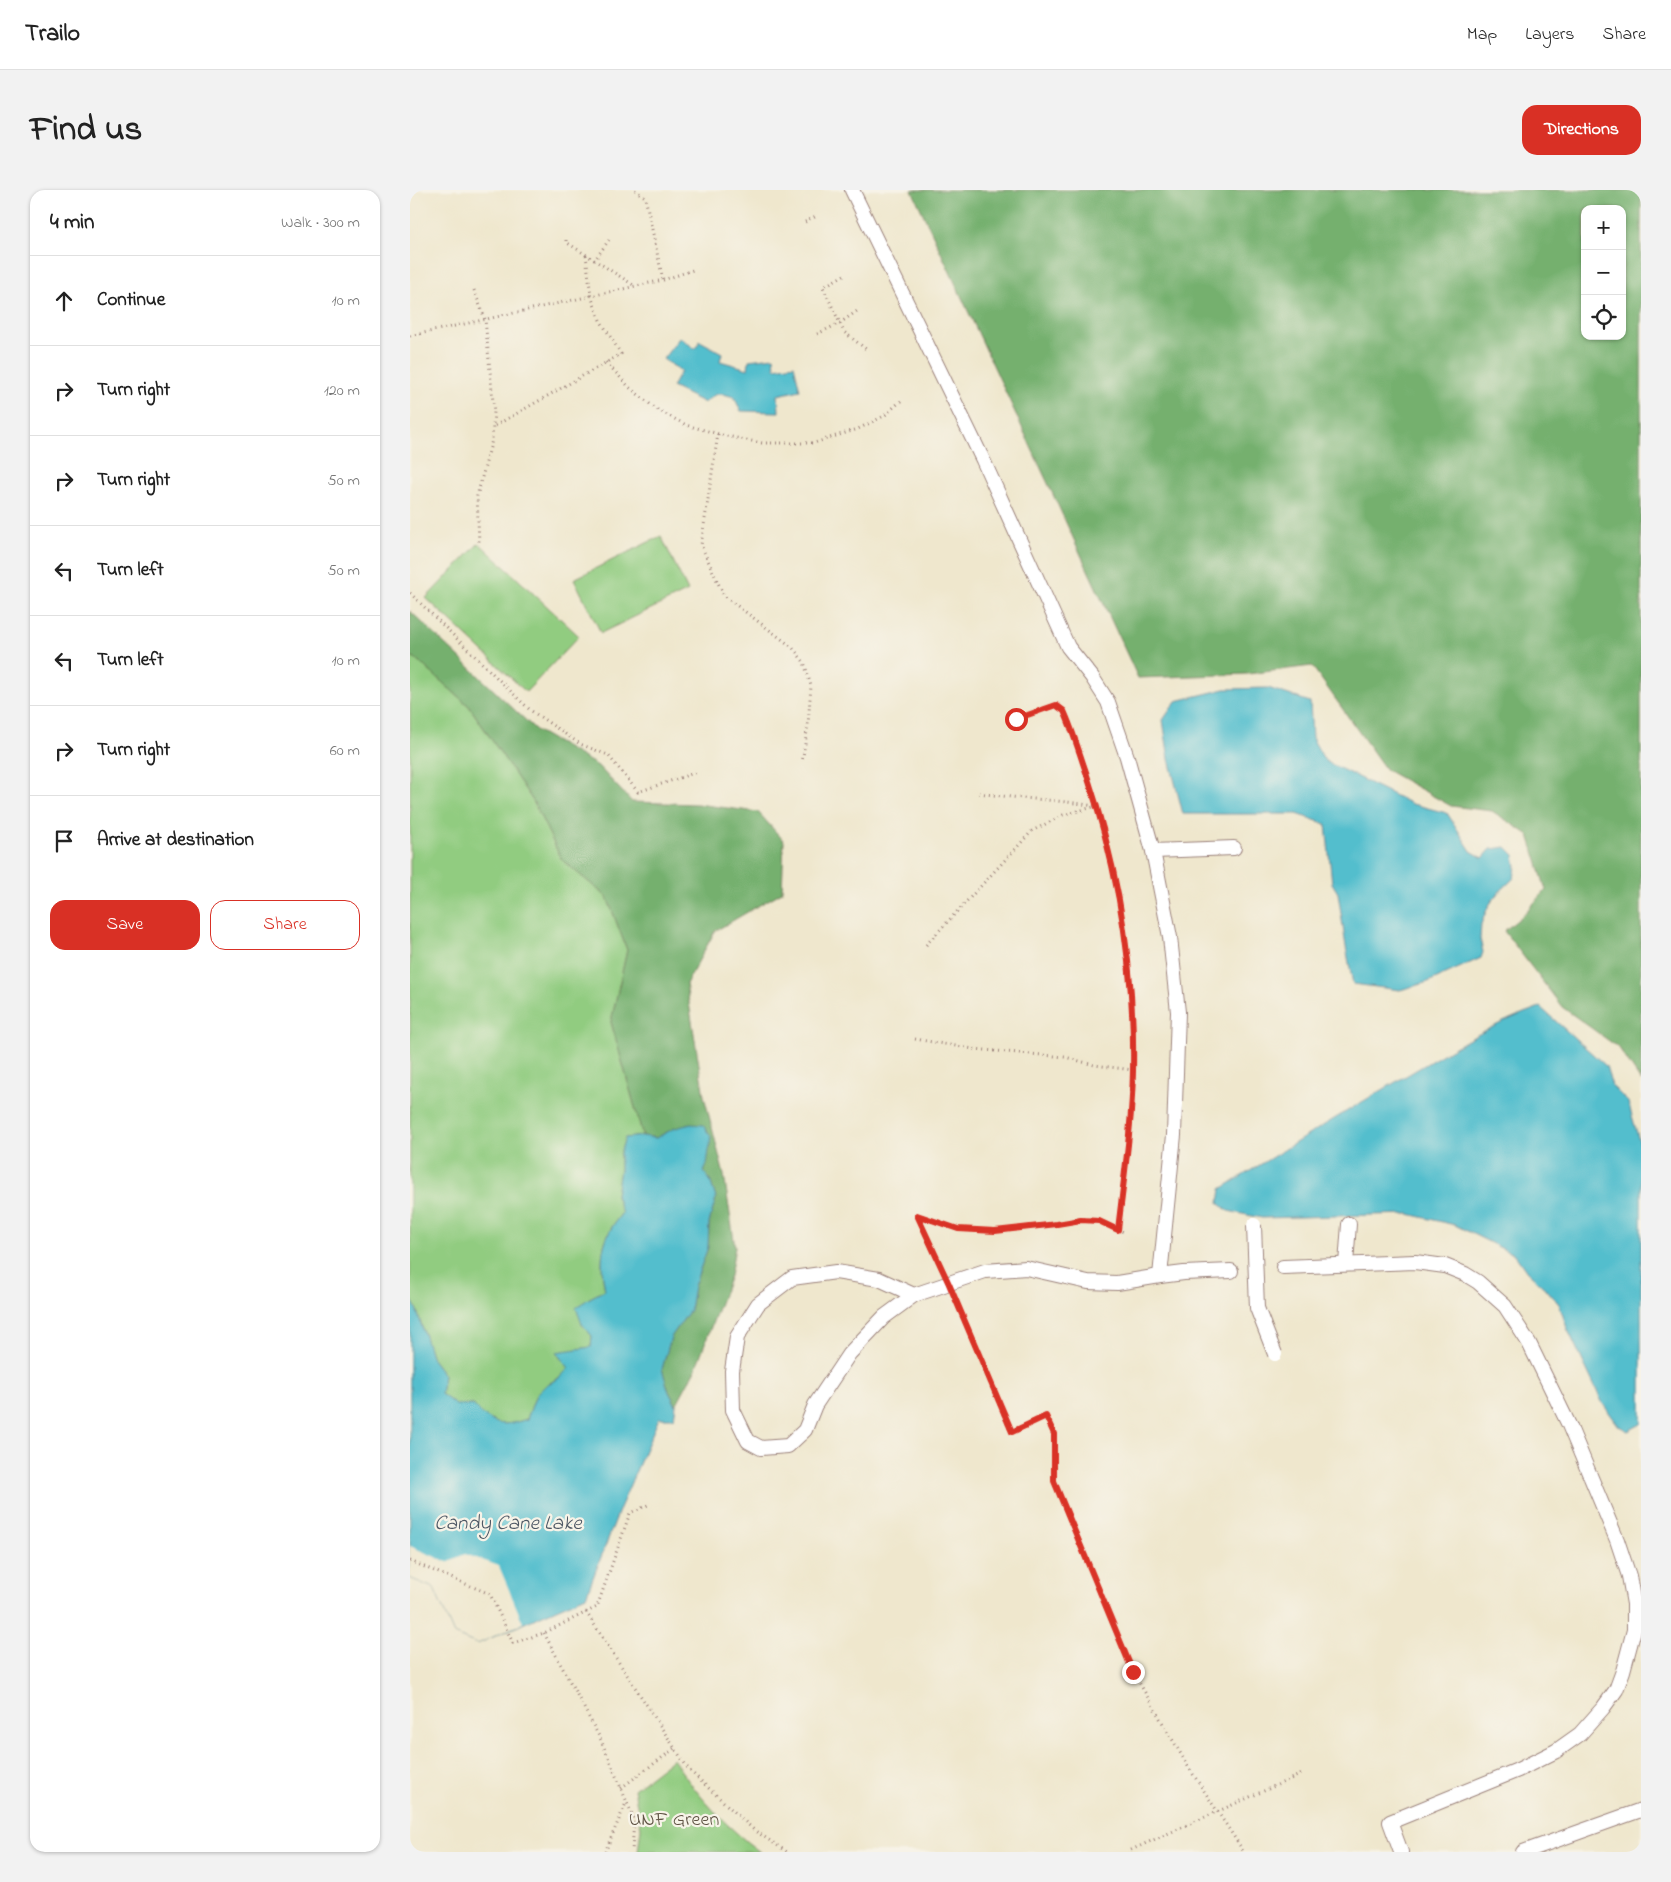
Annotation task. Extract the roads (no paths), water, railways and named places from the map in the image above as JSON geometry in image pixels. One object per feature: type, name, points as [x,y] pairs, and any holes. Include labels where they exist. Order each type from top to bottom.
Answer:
[{"type":"lane","points":[[852,190],[983,460],[1068,647],[1092,676],[1108,702],[1127,757],[1153,851],[1170,937],[1178,1012],[1174,1136],[1160,1276]]},
{"type":"lane","points":[[1153,851],[1234,848]]},
{"type":"lane","points":[[1346,1264],[1349,1224]]},
{"type":"lane","points":[[1254,1225],[1256,1308],[1275,1354]]},
{"type":"lane","points":[[1283,1267],[1415,1262],[1445,1266],[1478,1282],[1505,1306],[1529,1343],[1569,1425],[1617,1540],[1629,1576],[1634,1604],[1634,1630],[1624,1671],[1616,1690],[1603,1708],[1580,1734],[1556,1751],[1518,1770],[1390,1822],[1400,1852]]},
{"type":"lane","points":[[914,1295],[879,1279],[836,1272],[792,1278],[758,1304],[736,1337],[732,1371],[733,1410],[748,1442],[761,1448],[788,1446],[805,1430],[815,1405],[849,1354],[884,1317],[914,1295],[984,1271],[1026,1268],[1088,1282],[1117,1283],[1184,1273],[1231,1271]]},
{"type":"lane","points":[[1523,1852],[1641,1810]]},
{"type":"water","points":[[680,337],[695,349],[700,341],[722,353],[720,361],[748,369],[749,360],[774,357],[775,368],[794,365],[800,390],[778,395],[779,412],[741,411],[734,397],[722,394],[712,396],[705,403],[672,387],[681,371],[663,359]]},
{"type":"water","points":[[1268,688],[1310,702],[1312,738],[1325,761],[1412,804],[1447,813],[1471,851],[1483,858],[1491,849],[1506,847],[1514,855],[1516,867],[1514,878],[1496,895],[1488,907],[1481,924],[1480,939],[1483,952],[1481,958],[1428,982],[1400,990],[1353,984],[1338,893],[1332,883],[1326,824],[1297,814],[1183,814],[1169,759],[1163,720],[1176,701],[1225,689]]},
{"type":"water","points":[[1540,1007],[1606,1066],[1612,1086],[1628,1102],[1641,1147],[1641,1424],[1628,1431],[1619,1426],[1603,1404],[1567,1328],[1559,1304],[1527,1272],[1515,1255],[1455,1225],[1409,1214],[1262,1218],[1228,1211],[1219,1203],[1221,1189],[1339,1116],[1442,1054],[1506,1021]]},
{"type":"water","name":"Candy Cane Lake","points":[[691,1124],[703,1125],[711,1137],[704,1172],[710,1180],[716,1198],[709,1223],[708,1247],[694,1286],[690,1310],[671,1337],[662,1369],[669,1392],[676,1405],[674,1418],[659,1418],[620,1508],[586,1596],[477,1644],[454,1634],[434,1588],[410,1578],[410,1297],[416,1308],[432,1359],[444,1375],[441,1394],[456,1405],[473,1405],[486,1417],[497,1423],[518,1422],[527,1419],[536,1395],[569,1368],[556,1352],[591,1347],[592,1336],[582,1324],[576,1308],[605,1290],[602,1268],[603,1249],[615,1222],[622,1213],[616,1195],[620,1170],[620,1153],[625,1138],[643,1136],[656,1138],[675,1128]]},
{"type":"park label","name":"UNF Green","points":[[674,1818]]}]
